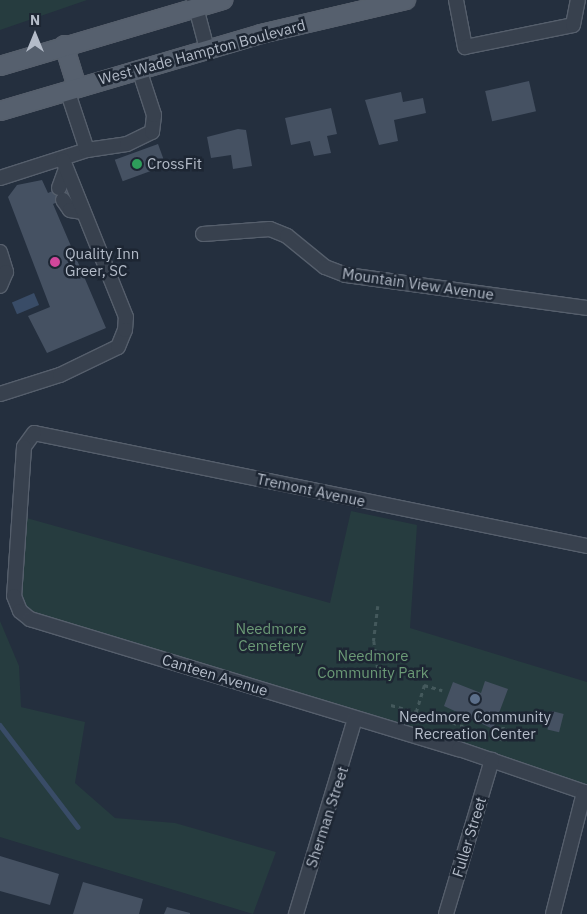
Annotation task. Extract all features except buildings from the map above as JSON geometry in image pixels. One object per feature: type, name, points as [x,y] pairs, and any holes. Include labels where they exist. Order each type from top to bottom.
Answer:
[{"type":"main road","points":[[0,66],[195,4],[223,0]]},
{"type":"main road","name":"West Wade Hampton Boulevard","points":[[0,112],[72,88],[207,49],[406,0]]},
{"type":"main road","points":[[64,45],[72,88]]},
{"type":"street","points":[[456,0],[465,47],[573,25],[578,0]]},
{"type":"street","points":[[195,4],[207,49]]},
{"type":"street","points":[[0,178],[65,164],[87,150],[127,144],[152,132],[154,115],[139,69]]},
{"type":"street","points":[[72,88],[87,150]]},
{"type":"street","points":[[65,164],[61,194],[70,210],[84,212]]},
{"type":"street","points":[[0,394],[60,376],[118,347],[126,317],[65,164]]},
{"type":"street","name":"Mountain View Avenue","points":[[203,234],[270,229],[287,236],[325,267],[346,275],[587,308]]},
{"type":"street","points":[[0,252],[6,272],[0,286]]},
{"type":"street","name":"Tremont Avenue","points":[[34,433],[587,546]]},
{"type":"street","name":"Canteen Avenue","points":[[34,433],[24,447],[17,509],[14,596],[25,616],[492,760],[586,792]]},
{"type":"street","name":"Sherman Street","points":[[296,914],[355,719]]},
{"type":"street","name":"Fuller Street","points":[[446,914],[492,760]]},
{"type":"street","points":[[553,914],[586,792]]},
{"type":"path","points":[[378,606],[374,641],[378,671]]},
{"type":"path","points":[[416,712],[424,685],[442,690]]},
{"type":"path","points":[[392,705],[460,725],[476,736],[484,734],[500,739],[506,718],[500,717]]},
{"type":"path","points":[[484,734],[486,727]]},
{"type":"green space","points":[[0,0],[87,0],[0,30]]},
{"type":"green space","points":[[351,511],[417,525],[410,628],[587,682],[587,787],[41,615],[26,610],[22,601],[23,517],[330,603]]},
{"type":"green space","points":[[0,621],[19,666],[21,707],[85,722],[75,783],[115,818],[175,823],[276,852],[253,914],[0,837]]},
{"type":"water","points":[[34,293],[39,305],[17,314],[12,302]]},
{"type":"waterway","points":[[0,725],[78,827]]},
{"type":"place","name":"CrossFit","points":[[137,164]]},
{"type":"place","name":"Quality Inn Greer, SC","points":[[55,262]]},
{"type":"place","name":"Needmore Community Recreation Center","points":[[475,699]]},
{"type":"park label","name":"Needmore Cemetery","points":[[271,636]]},
{"type":"park label","name":"Needmore Community Park","points":[[373,664]]}]
